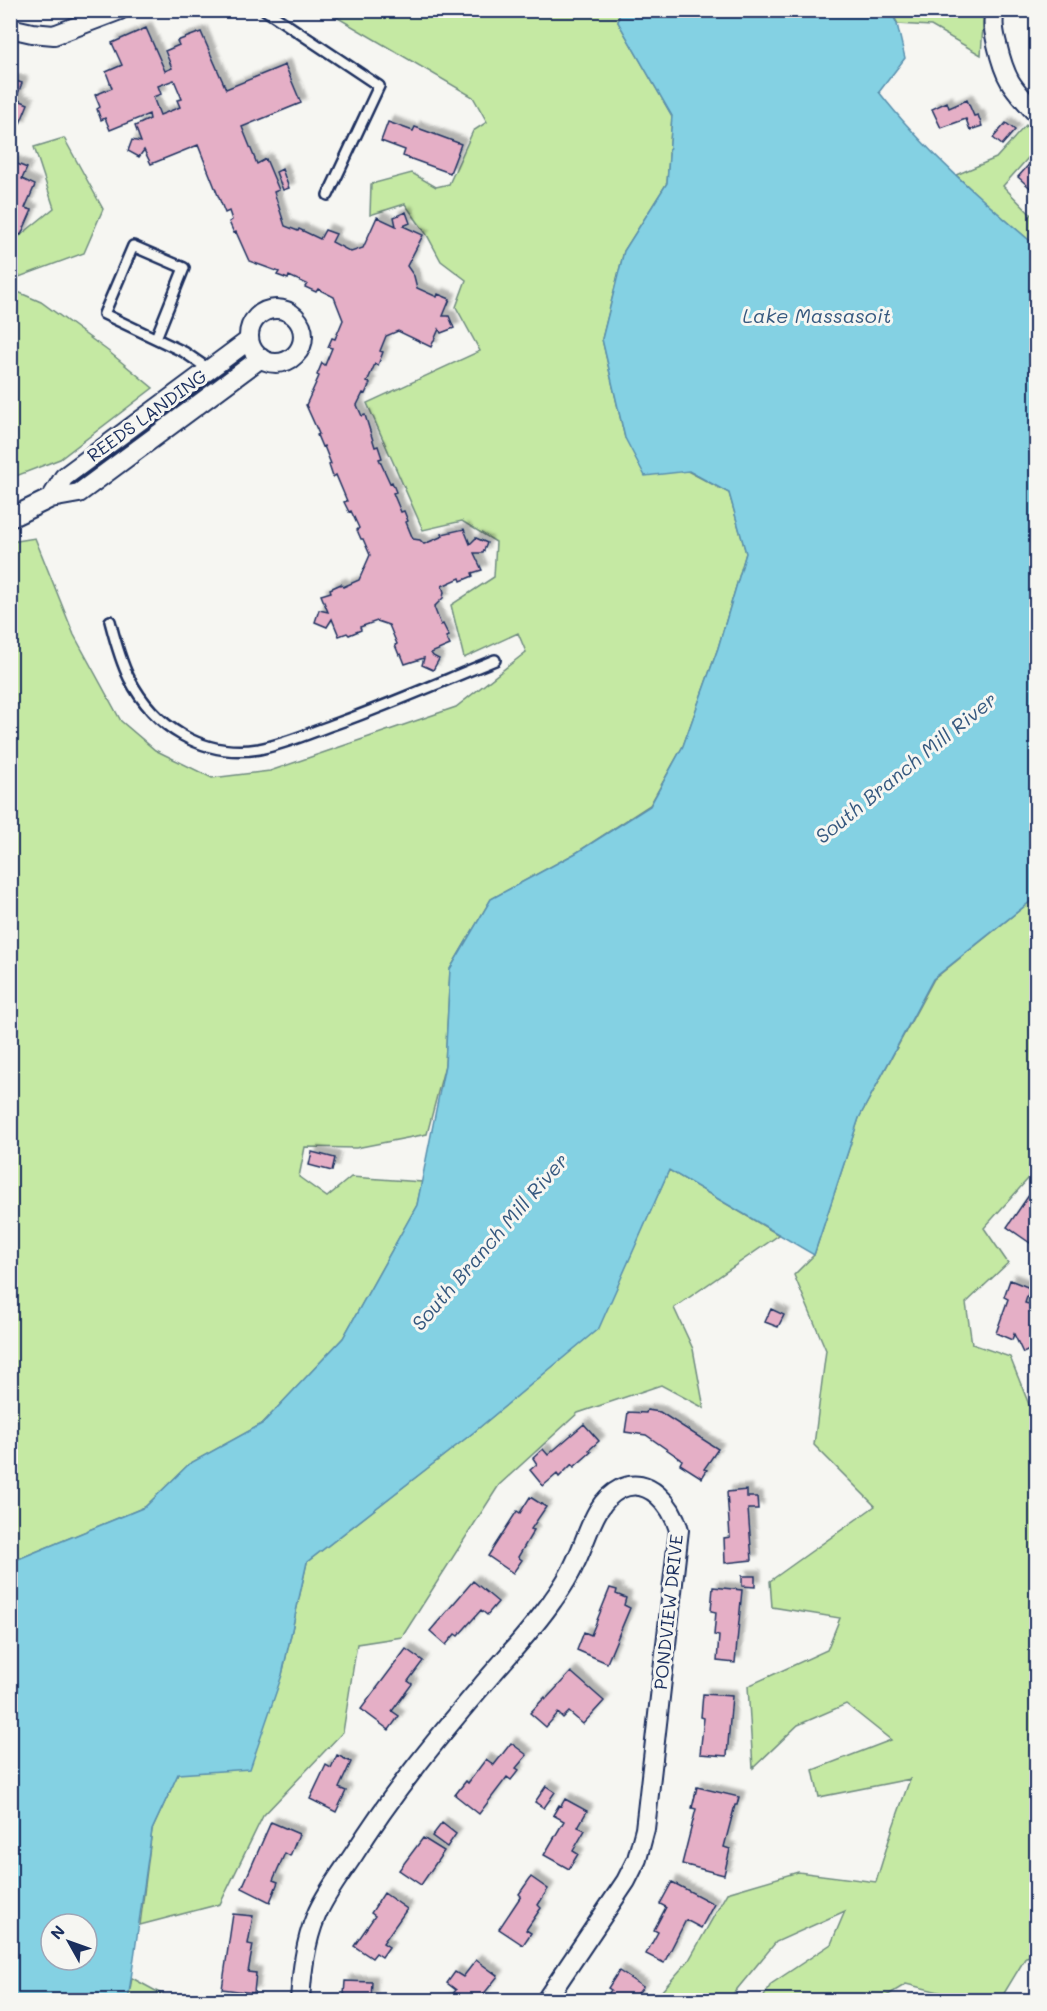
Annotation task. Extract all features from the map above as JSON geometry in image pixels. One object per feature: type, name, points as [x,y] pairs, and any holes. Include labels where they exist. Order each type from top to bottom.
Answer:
[{"type":"street","points":[[10,28],[54,35],[120,10]]},
{"type":"street","points":[[995,10],[993,28],[1001,66],[1009,82],[1036,113]]},
{"type":"street","name":"REEDS LANDING","points":[[10,518],[51,498],[79,493],[261,358],[275,363],[295,356],[303,343],[303,328],[300,321],[289,311],[267,310],[251,325],[249,340],[64,477],[51,498]]},
{"type":"street","points":[[249,340],[253,350],[261,358]]},
{"type":"street","points":[[210,370],[222,387]]},
{"type":"street","name":"PONDVIEW DRIVE","points":[[300,2001],[304,1959],[316,1918],[327,1895],[373,1824],[410,1773],[548,1608],[575,1564],[603,1503],[625,1487],[642,1487],[650,1489],[664,1501],[679,1530],[645,1829],[637,1859],[626,1881],[546,2001]]},
{"type":"lane","points":[[265,10],[379,86],[328,195]]},
{"type":"lane","points":[[156,338],[184,268],[133,246],[104,314],[184,351],[210,370]]},
{"type":"lane","points":[[110,621],[128,676],[142,700],[159,720],[177,734],[214,748],[258,749],[277,745],[495,660]]},
{"type":"green space","points":[[500,10],[511,16],[514,10],[620,11],[618,22],[672,116],[667,183],[624,251],[602,339],[625,438],[729,493],[746,553],[718,648],[683,746],[650,805],[576,853],[491,899],[450,969],[445,1065],[427,1134],[356,1148],[305,1147],[299,1177],[327,1197],[351,1177],[422,1182],[417,1205],[343,1338],[262,1424],[189,1464],[145,1507],[11,1562],[11,542],[35,538],[74,635],[121,721],[155,750],[212,778],[270,771],[456,707],[526,652],[518,633],[464,658],[451,605],[494,577],[496,542],[462,521],[423,530],[367,403],[480,351],[456,307],[466,280],[441,261],[427,235],[405,204],[370,215],[371,184],[412,173],[436,187],[449,184],[473,131],[487,122],[473,97],[326,11]]},
{"type":"green space","points":[[891,11],[984,11],[981,55],[931,26],[898,24]]},
{"type":"green space","points":[[1026,125],[1036,134],[1036,149],[1003,186],[1036,220],[1036,246],[956,175],[996,158]]},
{"type":"green space","points":[[64,138],[103,209],[84,253],[11,280],[11,243],[54,208],[34,147]]},
{"type":"green space","points":[[11,289],[41,302],[108,351],[153,388],[60,459],[11,478]]},
{"type":"green space","points":[[1036,897],[1036,1170],[984,1228],[1008,1263],[966,1303],[972,1344],[1010,1357],[1036,1422],[1036,1955],[1026,1957],[1000,2000],[972,2000],[906,1984],[880,2000],[762,2000],[771,1984],[831,1944],[845,1911],[776,1942],[728,2000],[654,2000],[689,1960],[727,1893],[798,1872],[876,1882],[910,1779],[819,1797],[813,1770],[891,1740],[846,1704],[798,1725],[753,1768],[748,1686],[827,1650],[840,1618],[772,1607],[770,1581],[875,1506],[814,1445],[826,1350],[794,1275],[814,1255],[859,1118],[934,979]]},
{"type":"green space","points":[[669,1170],[779,1235],[674,1308],[693,1349],[704,1408],[661,1385],[578,1413],[499,1485],[402,1637],[357,1644],[343,1732],[263,1816],[220,1904],[140,1925],[152,1830],[178,1774],[282,1675],[307,1562],[474,1432],[598,1328]]},
{"type":"green space","points":[[132,1978],[165,1996],[164,2000],[128,2000]]},
{"type":"water","name":"Lake Massasoit","points":[[620,11],[891,11],[897,24],[905,58],[879,92],[934,154],[1036,246],[1036,897],[933,979],[859,1118],[814,1255],[669,1170],[599,1328],[474,1432],[307,1562],[282,1675],[250,1769],[178,1774],[152,1830],[128,2000],[11,2000],[11,1562],[145,1507],[189,1464],[262,1424],[343,1338],[417,1205],[445,1065],[450,969],[491,899],[576,853],[650,806],[683,746],[718,648],[746,553],[729,493],[689,471],[645,476],[625,438],[602,339],[624,251],[667,183],[672,116],[618,22]]},
{"type":"building","points":[[146,28],[165,71],[172,68],[165,51],[179,45],[177,41],[201,32],[226,89],[285,65],[301,103],[242,127],[257,164],[266,159],[279,190],[274,192],[285,226],[298,231],[299,229],[320,239],[325,230],[336,234],[332,242],[351,252],[363,248],[377,217],[396,226],[394,217],[406,212],[410,223],[403,226],[423,235],[407,266],[414,276],[417,288],[437,297],[438,294],[450,299],[443,316],[449,316],[454,328],[441,333],[439,329],[431,347],[398,331],[386,336],[378,365],[375,364],[367,382],[370,383],[357,405],[362,416],[365,415],[375,447],[378,446],[382,458],[379,459],[390,483],[392,482],[396,492],[393,493],[401,512],[404,511],[413,539],[420,540],[424,544],[443,536],[442,534],[464,529],[470,544],[476,538],[487,543],[483,553],[474,553],[482,570],[472,573],[473,576],[461,581],[460,578],[442,586],[443,598],[434,607],[441,625],[443,624],[449,636],[446,637],[450,645],[431,653],[439,659],[433,670],[422,665],[424,658],[405,664],[401,654],[399,655],[389,625],[377,621],[360,627],[361,630],[349,635],[347,633],[339,636],[332,619],[327,627],[315,622],[319,610],[328,612],[321,595],[331,592],[330,589],[341,584],[343,587],[359,580],[370,555],[357,530],[359,528],[351,511],[349,512],[344,502],[347,501],[336,475],[333,477],[329,465],[331,464],[306,405],[319,376],[317,375],[322,363],[325,365],[332,348],[328,347],[332,338],[335,339],[343,320],[334,297],[318,289],[316,292],[305,287],[307,284],[289,276],[288,279],[277,275],[279,272],[249,261],[229,222],[232,220],[229,211],[225,213],[198,145],[151,164],[144,150],[139,157],[128,151],[132,140],[141,142],[135,126],[150,119],[149,114],[110,130],[105,118],[101,120],[97,109],[100,107],[95,95],[112,88],[106,72],[122,65],[112,43]],"holes":[[[174,80],[182,99],[177,100],[180,107],[160,115],[153,97],[161,94],[158,86]]]},
{"type":"building","points":[[1036,31],[1036,63],[1031,32]]},
{"type":"building","points":[[10,79],[22,83],[16,99],[28,104],[19,126],[10,123]]},
{"type":"building","points":[[967,100],[974,116],[978,115],[982,126],[970,130],[966,119],[941,128],[932,109],[947,102],[949,108]]},
{"type":"building","points":[[388,122],[413,131],[415,127],[461,144],[450,173],[403,156],[405,150],[381,141]]},
{"type":"building","points":[[1006,123],[1015,130],[1002,145],[993,138]]},
{"type":"building","points":[[1033,160],[1036,163],[1036,193],[1018,177]]},
{"type":"building","points":[[10,161],[27,168],[22,179],[35,185],[25,208],[32,210],[21,235],[10,230]]},
{"type":"building","points":[[282,169],[289,188],[283,190],[276,172]]},
{"type":"building","points":[[312,1152],[335,1158],[332,1171],[309,1165]]},
{"type":"building","points":[[1036,1185],[1036,1239],[1033,1245],[1007,1227]]},
{"type":"building","points":[[1010,1280],[1030,1288],[1025,1303],[1032,1305],[1036,1315],[1036,1347],[1023,1353],[1014,1334],[1012,1340],[996,1333],[1008,1299],[1004,1297]]},
{"type":"building","points":[[771,1309],[784,1315],[778,1327],[765,1322]]},
{"type":"building","points":[[647,1410],[660,1412],[718,1449],[704,1469],[707,1470],[702,1478],[680,1464],[682,1460],[646,1435],[625,1432],[628,1412],[646,1413]]},
{"type":"building","points":[[584,1424],[599,1441],[589,1450],[591,1452],[574,1467],[572,1464],[559,1477],[557,1474],[543,1486],[530,1470],[537,1464],[533,1458],[543,1449],[548,1455]]},
{"type":"building","points":[[747,1490],[747,1497],[757,1497],[758,1509],[748,1509],[752,1560],[725,1563],[724,1538],[730,1537],[727,1492]]},
{"type":"building","points":[[530,1497],[546,1507],[531,1529],[534,1530],[518,1557],[522,1560],[513,1573],[488,1556],[517,1511],[520,1513]]},
{"type":"building","points":[[742,1576],[755,1576],[755,1587],[742,1586]]},
{"type":"building","points":[[473,1581],[498,1602],[487,1615],[481,1610],[458,1636],[455,1634],[446,1645],[430,1631]]},
{"type":"building","points":[[713,1587],[742,1590],[735,1663],[717,1661],[719,1636],[714,1635],[716,1612],[711,1611]]},
{"type":"building","points":[[610,1588],[617,1590],[616,1594],[626,1598],[624,1605],[630,1608],[607,1663],[577,1650],[584,1632],[591,1635]]},
{"type":"building","points":[[406,1649],[423,1661],[408,1681],[412,1684],[392,1711],[399,1716],[389,1730],[361,1709]]},
{"type":"building","points":[[571,1672],[604,1701],[583,1724],[569,1712],[563,1718],[558,1713],[546,1727],[530,1713]]},
{"type":"building","points":[[703,1694],[732,1696],[727,1756],[700,1754],[704,1718],[701,1717]]},
{"type":"building","points":[[511,1743],[527,1755],[516,1768],[519,1770],[511,1780],[507,1777],[479,1814],[455,1795],[466,1781],[468,1783],[486,1759],[494,1765]]},
{"type":"building","points":[[337,1755],[351,1762],[339,1788],[346,1791],[336,1812],[310,1799],[326,1765],[331,1768]]},
{"type":"building","points":[[546,1786],[555,1792],[544,1808],[535,1802]]},
{"type":"building","points":[[697,1787],[739,1797],[724,1847],[730,1849],[724,1875],[682,1864],[696,1809],[692,1808]]},
{"type":"building","points":[[565,1799],[587,1811],[578,1827],[585,1830],[573,1851],[578,1854],[569,1869],[544,1855],[564,1821],[553,1815]]},
{"type":"building","points":[[271,1822],[299,1834],[290,1856],[285,1853],[273,1880],[278,1882],[270,1902],[242,1888]]},
{"type":"building","points":[[442,1823],[456,1834],[447,1847],[432,1836]]},
{"type":"building","points":[[423,1838],[444,1851],[421,1885],[399,1870]]},
{"type":"building","points":[[531,1877],[548,1889],[538,1905],[541,1908],[526,1930],[531,1933],[523,1945],[499,1929]]},
{"type":"building","points":[[672,1882],[714,1904],[701,1928],[686,1920],[664,1963],[646,1954],[658,1932],[654,1930],[666,1907],[660,1904]]},
{"type":"building","points":[[384,1893],[407,1909],[383,1943],[389,1947],[382,1957],[376,1953],[372,1958],[354,1946],[375,1916],[371,1913]]},
{"type":"building","points":[[233,1914],[253,1916],[248,1944],[253,1945],[248,1972],[256,1973],[254,1993],[222,1989]]},
{"type":"building","points":[[476,1960],[498,1976],[479,2000],[448,2000],[456,1990],[447,1983],[455,1972],[463,1977]]},
{"type":"building","points":[[619,1971],[643,1987],[633,2000],[604,2000],[611,1990],[608,1988]]},
{"type":"building","points":[[345,1981],[372,1982],[371,2000],[346,2000]]},
{"type":"water label","name":"South Branch Mill River","points":[[906,768]]},
{"type":"water label","name":"South Branch Mill River","points":[[490,1242]]}]
